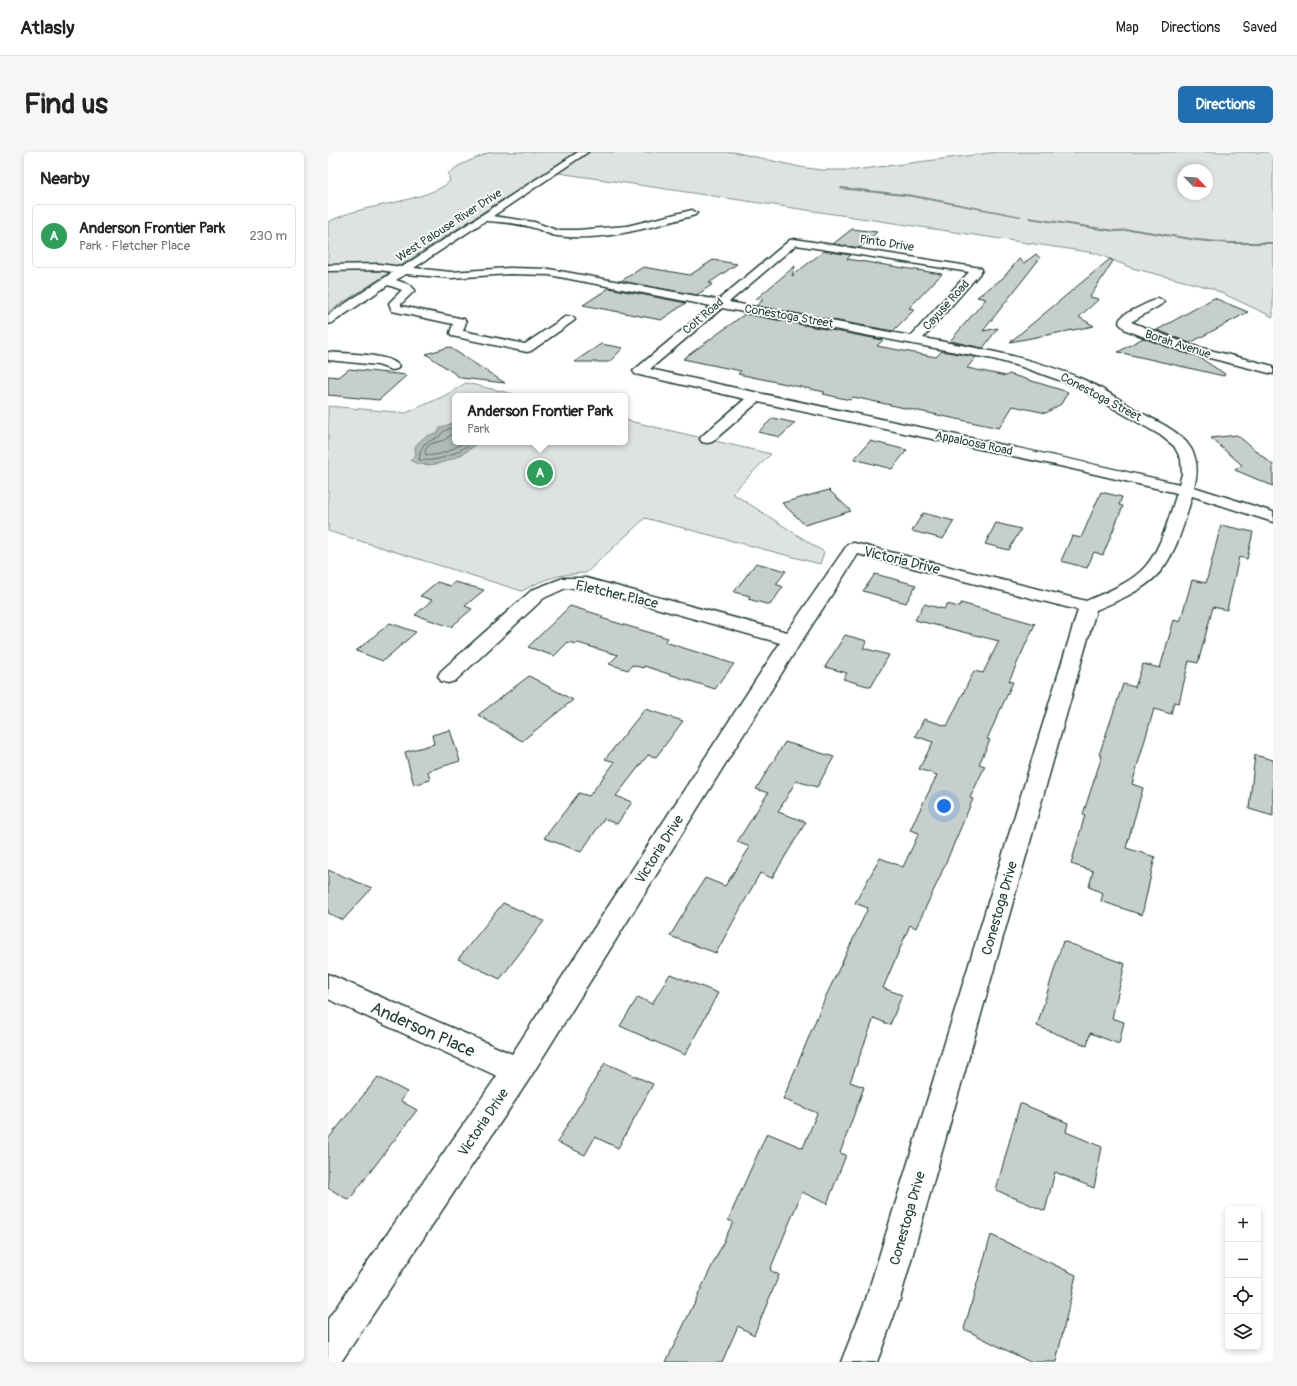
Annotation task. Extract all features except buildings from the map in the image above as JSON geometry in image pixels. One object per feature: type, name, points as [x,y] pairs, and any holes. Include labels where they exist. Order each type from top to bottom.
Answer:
[{"type":"street","name":"West Palouse River Drive","points":[[328,320],[584,152]]},
{"type":"street","points":[[482,218],[535,225],[548,232],[575,234],[600,232],[644,225],[692,213]]},
{"type":"street","name":"Pinto Drive","points":[[794,242],[976,270]]},
{"type":"street","name":"Colt Road","points":[[673,378],[640,370],[794,242]]},
{"type":"street","name":"Conestoga Street","points":[[328,268],[379,267],[451,275],[509,270],[549,272],[915,339],[994,355],[1034,366],[1078,382],[1128,410],[1180,443],[1189,459],[1190,474],[1186,490]]},
{"type":"street","name":"Cayuse Road","points":[[915,339],[976,270]]},
{"type":"street","points":[[386,282],[406,287],[409,290],[395,303],[396,308],[460,322],[456,334],[527,348],[569,320]]},
{"type":"street","name":"Borah Avenue","points":[[1158,302],[1129,317],[1126,319],[1125,323],[1130,327],[1186,348],[1273,370]]},
{"type":"street","points":[[328,356],[380,361],[392,366]]},
{"type":"street","name":"Appaloosa Road","points":[[673,378],[755,397],[1060,461],[1186,490],[1273,517]]},
{"type":"street","points":[[707,439],[755,397]]},
{"type":"street","points":[[1088,607],[1118,593],[1147,575],[1162,556],[1178,516],[1186,490]]},
{"type":"street","name":"Victoria Drive","points":[[328,1349],[518,1071],[792,640],[854,548],[1088,607]]},
{"type":"street","name":"Fletcher Place","points":[[448,676],[538,594],[563,583],[576,582],[586,584],[792,640]]},
{"type":"street","name":"Conestoga Drive","points":[[859,1362],[883,1299],[1088,607]]},
{"type":"street","name":"Anderson Place","points":[[328,986],[518,1071]]},
{"type":"shaded area","points":[[490,152],[577,152],[328,312],[328,222],[353,212],[406,200],[432,192],[450,181],[448,174],[458,166]]},
{"type":"shaded area","points":[[584,152],[734,152],[800,167],[821,170],[855,170],[997,152],[1273,152],[1273,317],[1211,288],[1132,268],[1095,253],[552,172]]},
{"type":"shaded area","points":[[466,383],[509,393],[452,393],[452,445],[628,445],[628,421],[771,454],[732,493],[824,552],[820,564],[645,518],[586,573],[568,574],[552,578],[522,591],[328,531],[328,406],[406,413],[444,396]]},
{"type":"water","points":[[452,423],[452,445],[475,445],[464,453],[446,462],[426,465],[418,464],[410,460],[416,454],[415,447],[420,441],[427,436],[438,433],[440,428]]},
{"type":"waterway","points":[[841,188],[913,196],[1020,216]]},
{"type":"waterway","points":[[1029,218],[1115,231],[1135,230],[1197,240],[1230,243],[1273,243]]},
{"type":"place","name":"Anderson Frontier Park","points":[[540,473]]}]
